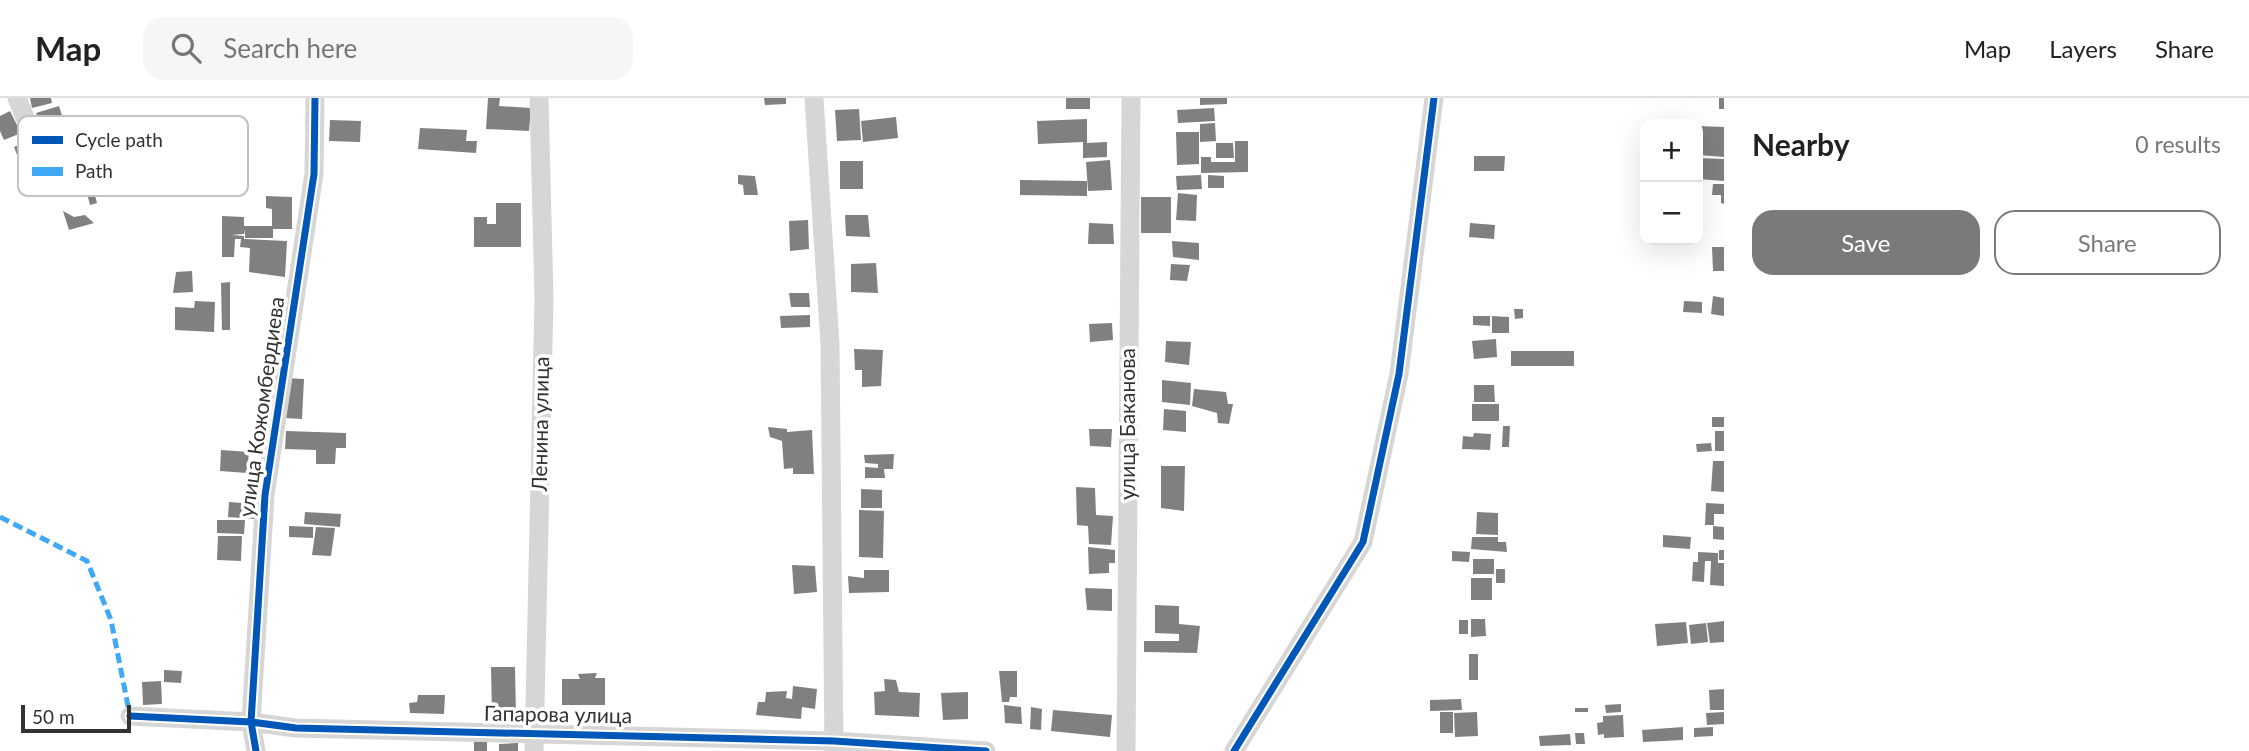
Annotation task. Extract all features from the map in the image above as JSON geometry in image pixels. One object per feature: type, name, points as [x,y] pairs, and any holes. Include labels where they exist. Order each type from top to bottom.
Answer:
[{"type":"street","points":[[17,98],[24,116]]},
{"type":"street","name":"улица Кожомбердиева","points":[[256,751],[251,722],[265,495],[314,174],[315,98]]},
{"type":"street","name":"Ленина улица","points":[[534,741],[544,299],[539,98]]},
{"type":"street","points":[[814,98],[830,344],[834,746]]},
{"type":"street","name":"улица Баканова","points":[[1126,751],[1131,98]]},
{"type":"street","points":[[1234,751],[1363,542],[1399,374],[1434,98]]},
{"type":"street","name":"Гапарова улица","points":[[130,716],[534,741],[986,751]]},
{"type":"building","points":[[30,98],[51,98],[52,103],[32,108]]},
{"type":"building","points":[[488,98],[500,98],[499,106],[531,108],[529,131],[486,129]]},
{"type":"building","points":[[764,98],[786,98],[786,104],[765,105]]},
{"type":"building","points":[[1066,98],[1090,98],[1090,109],[1066,109]]},
{"type":"building","points":[[1200,98],[1227,98],[1227,104],[1200,105]]},
{"type":"building","points":[[1719,98],[1724,98],[1724,109],[1719,109]]},
{"type":"building","points":[[59,106],[62,116],[37,116],[36,113]]},
{"type":"building","points":[[1214,108],[1215,121],[1178,123],[1177,110]]},
{"type":"building","points":[[859,109],[861,140],[837,141],[835,110]]},
{"type":"building","points":[[10,111],[18,127],[18,134],[4,140],[0,131],[0,116]]},
{"type":"building","points":[[896,117],[898,138],[863,142],[861,121]]},
{"type":"building","points":[[1087,119],[1087,143],[1107,142],[1107,157],[1083,158],[1083,142],[1038,144],[1037,121]]},
{"type":"building","points":[[330,120],[361,121],[360,142],[329,141]]},
{"type":"building","points":[[1215,123],[1216,141],[1200,142],[1200,124]]},
{"type":"building","points":[[1703,126],[1724,127],[1724,157],[1703,155]]},
{"type":"building","points":[[420,128],[467,130],[466,141],[477,141],[476,153],[418,149]]},
{"type":"building","points":[[1176,132],[1199,132],[1199,164],[1177,165]]},
{"type":"building","points":[[1235,141],[1248,141],[1248,172],[1201,173],[1201,157],[1211,157],[1211,162],[1235,162]]},
{"type":"building","points":[[1216,143],[1233,143],[1234,158],[1216,158]]},
{"type":"building","points":[[1474,156],[1505,156],[1504,171],[1474,171]]},
{"type":"building","points":[[1703,158],[1724,159],[1724,181],[1703,179]]},
{"type":"building","points":[[1110,160],[1112,190],[1088,191],[1086,162]]},
{"type":"building","points":[[840,161],[863,161],[863,189],[840,189]]},
{"type":"building","points":[[738,175],[755,176],[758,195],[744,195],[743,185],[738,184]]},
{"type":"building","points":[[1201,175],[1202,189],[1177,190],[1176,176]]},
{"type":"building","points":[[1208,175],[1224,176],[1224,188],[1208,188]]},
{"type":"building","points":[[1020,180],[1087,181],[1087,196],[1020,195]]},
{"type":"building","points":[[1713,184],[1724,184],[1724,204],[1721,203],[1721,195],[1712,195]]},
{"type":"building","points":[[1178,193],[1197,195],[1196,221],[1176,220]]},
{"type":"building","points":[[88,196],[95,196],[97,203],[90,205]]},
{"type":"building","points":[[266,196],[292,197],[292,229],[273,229],[273,238],[245,238],[245,230],[244,234],[231,235],[244,236],[244,239],[287,241],[285,277],[249,272],[250,248],[240,247],[241,239],[235,239],[234,257],[222,257],[222,216],[244,217],[244,226],[272,226],[272,209],[266,208]]},
{"type":"building","points":[[1141,197],[1171,197],[1171,233],[1141,233]]},
{"type":"building","points":[[496,203],[521,203],[521,247],[474,247],[474,217],[487,217],[487,224],[496,224]]},
{"type":"building","points":[[63,211],[74,217],[85,215],[94,223],[69,230]]},
{"type":"building","points":[[845,215],[868,215],[870,237],[846,236]]},
{"type":"building","points":[[808,220],[809,249],[790,251],[789,221]]},
{"type":"building","points":[[1089,223],[1113,224],[1114,244],[1088,244]]},
{"type":"building","points":[[1470,223],[1495,225],[1494,239],[1469,237]]},
{"type":"building","points":[[1172,241],[1199,243],[1199,260],[1173,257]]},
{"type":"building","points":[[1712,247],[1724,247],[1724,271],[1713,271]]},
{"type":"building","points":[[876,263],[878,293],[851,292],[851,264]]},
{"type":"building","points":[[1171,264],[1190,265],[1187,281],[1170,280]]},
{"type":"building","points":[[192,271],[193,292],[173,293],[176,272]]},
{"type":"building","points":[[230,282],[230,330],[222,330],[221,283]]},
{"type":"building","points":[[789,293],[809,293],[810,307],[791,307]]},
{"type":"building","points":[[1713,296],[1724,298],[1724,316],[1711,314]]},
{"type":"building","points":[[195,301],[215,302],[214,332],[175,330],[175,307],[194,308]]},
{"type":"building","points":[[1684,301],[1702,302],[1702,313],[1683,312]]},
{"type":"building","points":[[1514,309],[1523,309],[1523,318],[1515,319]]},
{"type":"building","points":[[810,315],[810,327],[781,328],[780,316]]},
{"type":"building","points":[[1473,316],[1490,316],[1490,326],[1473,325]]},
{"type":"building","points":[[1492,316],[1509,317],[1509,333],[1492,333]]},
{"type":"building","points":[[1112,323],[1113,340],[1090,342],[1089,324]]},
{"type":"building","points":[[1496,339],[1497,357],[1474,359],[1472,341]]},
{"type":"building","points":[[1166,341],[1191,342],[1189,365],[1165,362]]},
{"type":"building","points":[[854,349],[883,350],[881,386],[862,387],[862,370],[855,370]]},
{"type":"building","points":[[1511,351],[1574,351],[1574,366],[1511,366]]},
{"type":"building","points":[[286,378],[304,379],[302,419],[284,418]]},
{"type":"building","points":[[1162,380],[1191,383],[1190,405],[1162,402]]},
{"type":"building","points":[[1474,385],[1494,385],[1495,402],[1474,402]]},
{"type":"building","points":[[1194,389],[1226,392],[1228,404],[1233,404],[1229,424],[1218,423],[1217,413],[1192,406]]},
{"type":"building","points":[[1472,404],[1499,404],[1499,421],[1472,421]]},
{"type":"building","points":[[1164,409],[1186,411],[1186,432],[1163,430]]},
{"type":"building","points":[[1712,417],[1724,417],[1724,427],[1712,427]]},
{"type":"building","points":[[1503,426],[1510,426],[1509,447],[1502,447]]},
{"type":"building","points":[[768,427],[787,429],[787,432],[812,430],[814,474],[793,474],[793,468],[784,469],[782,441],[770,437]]},
{"type":"building","points":[[1089,429],[1112,429],[1111,447],[1090,446]]},
{"type":"building","points":[[286,431],[346,433],[346,448],[336,448],[335,464],[316,464],[316,450],[285,449]]},
{"type":"building","points":[[1715,431],[1724,431],[1724,451],[1715,451]]},
{"type":"building","points":[[1474,433],[1491,434],[1490,450],[1462,449],[1463,436],[1473,437]]},
{"type":"building","points":[[1711,443],[1712,451],[1697,452],[1696,444]]},
{"type":"building","points":[[221,450],[249,452],[247,473],[220,471]]},
{"type":"building","points":[[894,454],[893,469],[884,469],[885,478],[865,478],[865,467],[878,468],[878,464],[865,463],[864,455]]},
{"type":"building","points":[[1713,461],[1724,461],[1724,492],[1711,491]]},
{"type":"building","points":[[1161,466],[1185,466],[1184,511],[1161,508]]},
{"type":"building","points":[[1076,487],[1095,488],[1096,515],[1113,516],[1111,545],[1089,544],[1088,526],[1077,525]]},
{"type":"building","points":[[861,489],[882,490],[882,508],[861,508]]},
{"type":"building","points":[[229,502],[257,504],[256,519],[228,517]]},
{"type":"building","points":[[1706,503],[1724,504],[1724,514],[1714,514],[1714,525],[1705,525]]},
{"type":"building","points":[[859,510],[884,511],[883,558],[859,557]]},
{"type":"building","points":[[305,512],[341,514],[340,527],[304,524]]},
{"type":"building","points":[[1477,512],[1498,513],[1498,535],[1476,534]]},
{"type":"building","points":[[217,520],[245,520],[244,534],[217,533]]},
{"type":"building","points":[[289,526],[313,527],[313,538],[289,537]]},
{"type":"building","points":[[1713,526],[1724,527],[1724,540],[1713,539]]},
{"type":"building","points":[[316,527],[335,528],[331,556],[312,555]]},
{"type":"building","points":[[1663,535],[1691,537],[1690,549],[1663,547]]},
{"type":"building","points":[[218,536],[242,536],[241,561],[217,560]]},
{"type":"building","points":[[1472,537],[1498,537],[1498,542],[1506,542],[1507,552],[1471,549]]},
{"type":"building","points":[[1088,547],[1115,550],[1115,563],[1109,563],[1109,573],[1089,574]]},
{"type":"building","points":[[1719,550],[1724,550],[1724,560],[1719,560]]},
{"type":"building","points":[[1452,551],[1470,552],[1469,562],[1452,561]]},
{"type":"building","points":[[1698,552],[1718,553],[1718,563],[1724,563],[1724,586],[1710,585],[1711,561],[1705,561],[1704,582],[1692,581],[1693,562],[1698,562]]},
{"type":"building","points":[[1473,559],[1494,559],[1494,574],[1473,574]]},
{"type":"building","points":[[792,565],[815,566],[817,592],[794,594]]},
{"type":"building","points":[[1496,569],[1505,569],[1505,583],[1496,583]]},
{"type":"building","points":[[864,570],[889,570],[889,592],[849,593],[848,576],[864,578]]},
{"type":"building","points":[[1471,578],[1492,578],[1492,600],[1471,600]]},
{"type":"building","points":[[1085,588],[1112,589],[1112,611],[1087,610]]},
{"type":"building","points":[[1155,605],[1179,606],[1179,624],[1200,626],[1197,653],[1144,652],[1144,641],[1179,641],[1179,634],[1155,633]]},
{"type":"building","points":[[1471,619],[1485,619],[1486,636],[1471,637]]},
{"type":"building","points":[[1459,620],[1468,620],[1468,634],[1459,634]]},
{"type":"building","points":[[1724,621],[1724,642],[1710,643],[1707,623]]},
{"type":"building","points":[[1686,622],[1688,643],[1657,646],[1655,624]]},
{"type":"building","points":[[1706,623],[1708,642],[1691,644],[1689,625]]},
{"type":"building","points":[[1469,654],[1478,654],[1478,680],[1469,680]]},
{"type":"building","points":[[491,667],[515,667],[516,716],[492,716]]},
{"type":"building","points":[[164,670],[182,671],[181,683],[164,682]]},
{"type":"building","points":[[999,671],[1017,671],[1017,697],[1010,697],[1009,702],[1002,702]]},
{"type":"building","points":[[597,673],[595,678],[605,678],[605,705],[562,705],[562,679],[580,679],[578,674]]},
{"type":"building","points":[[884,679],[896,680],[899,692],[920,693],[919,717],[875,715],[874,692],[885,691]]},
{"type":"building","points":[[161,681],[162,704],[143,705],[142,682]]},
{"type":"building","points":[[793,686],[817,689],[815,709],[802,707],[801,719],[756,715],[758,702],[765,702],[766,692],[787,691],[786,698],[792,699]]},
{"type":"building","points":[[1724,689],[1724,710],[1710,710],[1709,690]]},
{"type":"building","points":[[968,692],[968,719],[943,720],[941,693]]},
{"type":"building","points":[[418,695],[445,695],[444,714],[410,713],[409,703],[417,702]]},
{"type":"building","points":[[1461,699],[1462,710],[1430,711],[1430,700]]},
{"type":"building","points":[[1621,704],[1621,712],[1606,713],[1605,705]]},
{"type":"building","points":[[1004,705],[1021,707],[1022,724],[1005,723]]},
{"type":"building","points":[[1031,707],[1042,709],[1041,730],[1030,729]]},
{"type":"building","points":[[1575,708],[1588,708],[1588,712],[1575,712]]},
{"type":"building","points":[[1053,710],[1112,715],[1110,737],[1051,731]]},
{"type":"building","points":[[1440,712],[1453,712],[1453,733],[1440,733]]},
{"type":"building","points":[[1477,712],[1478,736],[1455,737],[1454,713]]},
{"type":"building","points":[[1724,712],[1724,724],[1707,725],[1706,713]]},
{"type":"building","points":[[1623,715],[1624,737],[1604,738],[1604,734],[1598,735],[1597,723],[1603,722],[1603,716]]},
{"type":"building","points":[[1683,727],[1683,740],[1643,742],[1642,730]]},
{"type":"building","points":[[1713,727],[1713,736],[1694,737],[1694,728]]},
{"type":"building","points":[[1575,733],[1584,733],[1585,744],[1576,744]]},
{"type":"building","points":[[1570,734],[1571,745],[1540,746],[1539,736]]},
{"type":"building","points":[[474,740],[487,740],[487,751],[474,751]]},
{"type":"building","points":[[518,743],[518,751],[499,751],[499,744]]},
{"type":"marked path","points":[[0,517],[87,561],[111,620],[130,716]]},
{"type":"cycle path","points":[[256,751],[251,722],[265,495],[314,174],[315,98]]},
{"type":"cycle path","points":[[1234,751],[1363,542],[1399,374],[1434,98]]},
{"type":"cycle path","points":[[130,716],[251,722],[296,728],[834,741],[986,751]]}]
